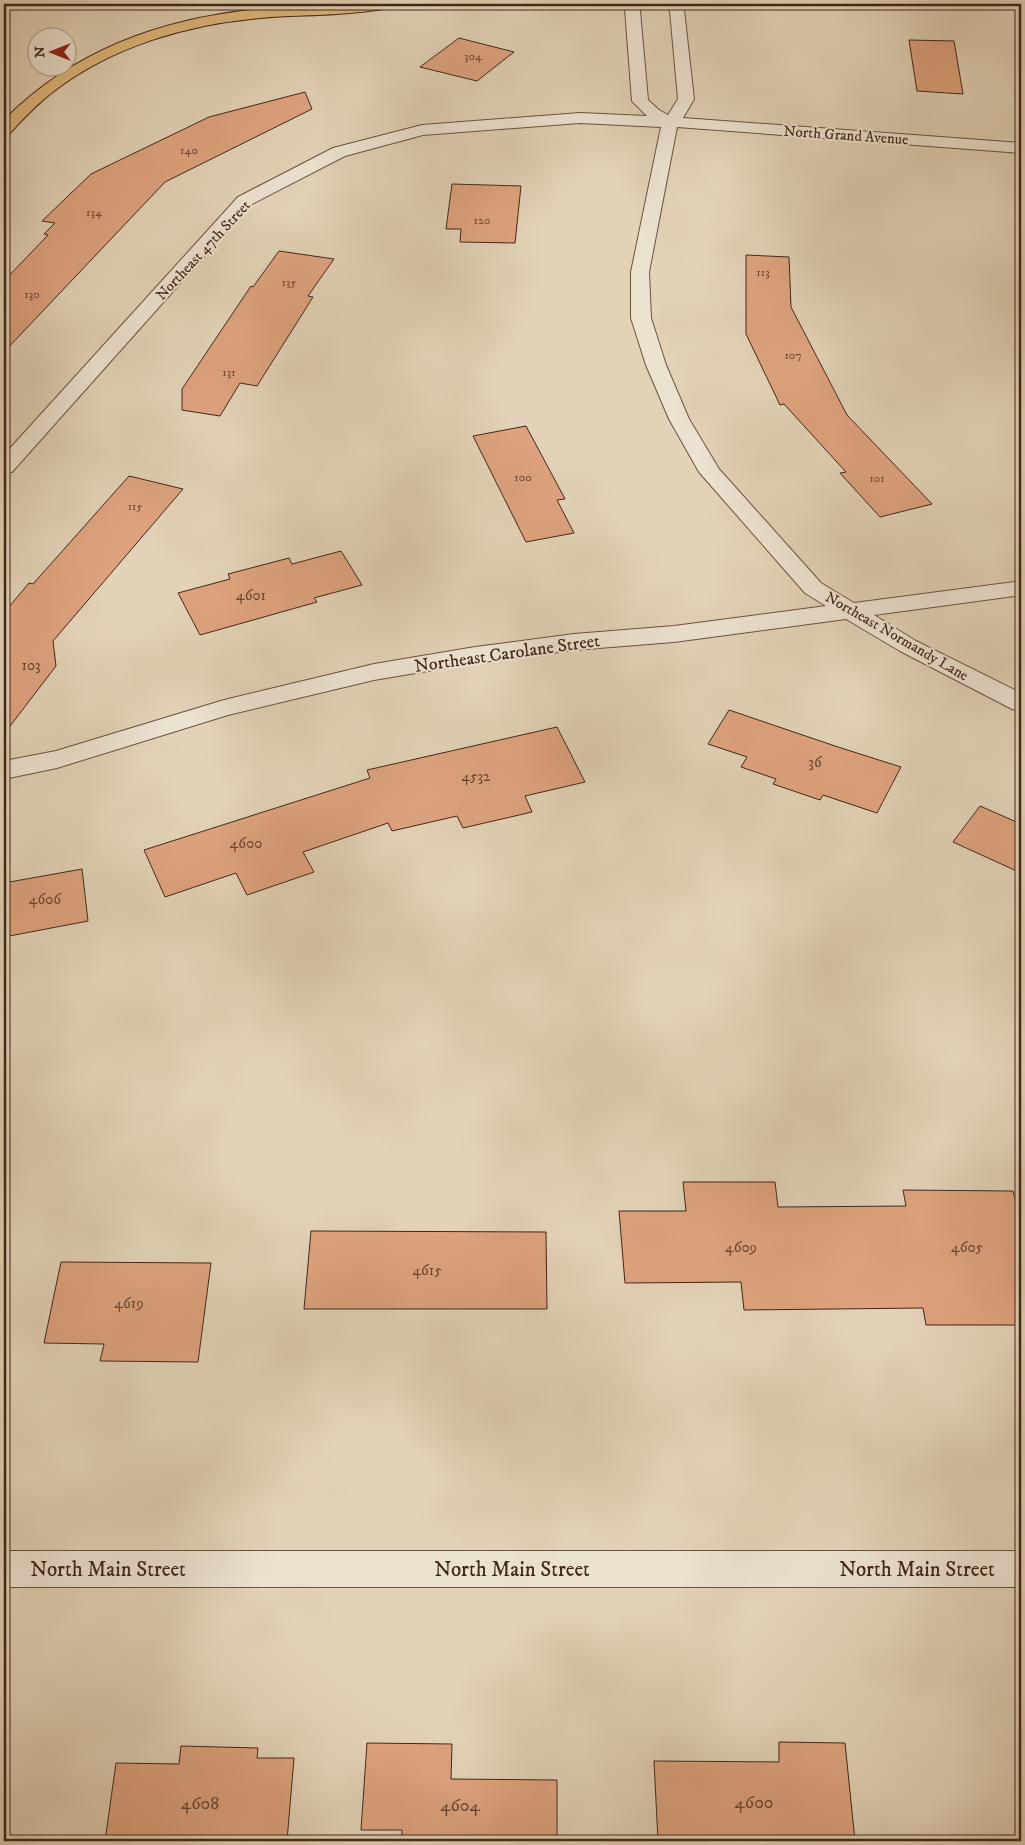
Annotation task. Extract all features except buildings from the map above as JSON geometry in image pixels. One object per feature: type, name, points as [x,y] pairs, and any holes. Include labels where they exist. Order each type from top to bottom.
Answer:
[{"type":"highway","points":[[4,129],[38,96],[63,77],[110,52],[146,37],[185,25],[222,18],[287,11],[339,10],[390,4]]},
{"type":"street","points":[[640,4],[632,9],[640,101],[653,113],[670,122]]},
{"type":"street","name":"Northeast Normandy Lane","points":[[670,4],[677,10],[686,99],[680,112],[670,122],[640,272],[641,318],[656,365],[679,419],[710,472],[813,588],[908,646],[1021,703]]},
{"type":"street","name":"Northeast 47th Street","points":[[4,467],[244,201],[339,152],[422,130],[580,118],[670,122]]},
{"type":"street","name":"North Grand Avenue","points":[[670,122],[1021,148]]},
{"type":"street","points":[[789,619],[805,602],[806,581]]},
{"type":"street","name":"Northeast Carolane Street","points":[[4,770],[57,759],[224,708],[374,672],[574,642],[674,634],[1021,588]]},
{"type":"street","points":[[908,646],[907,623],[926,601]]},
{"type":"street","name":"North Main Street","points":[[4,1569],[1021,1569]]}]
